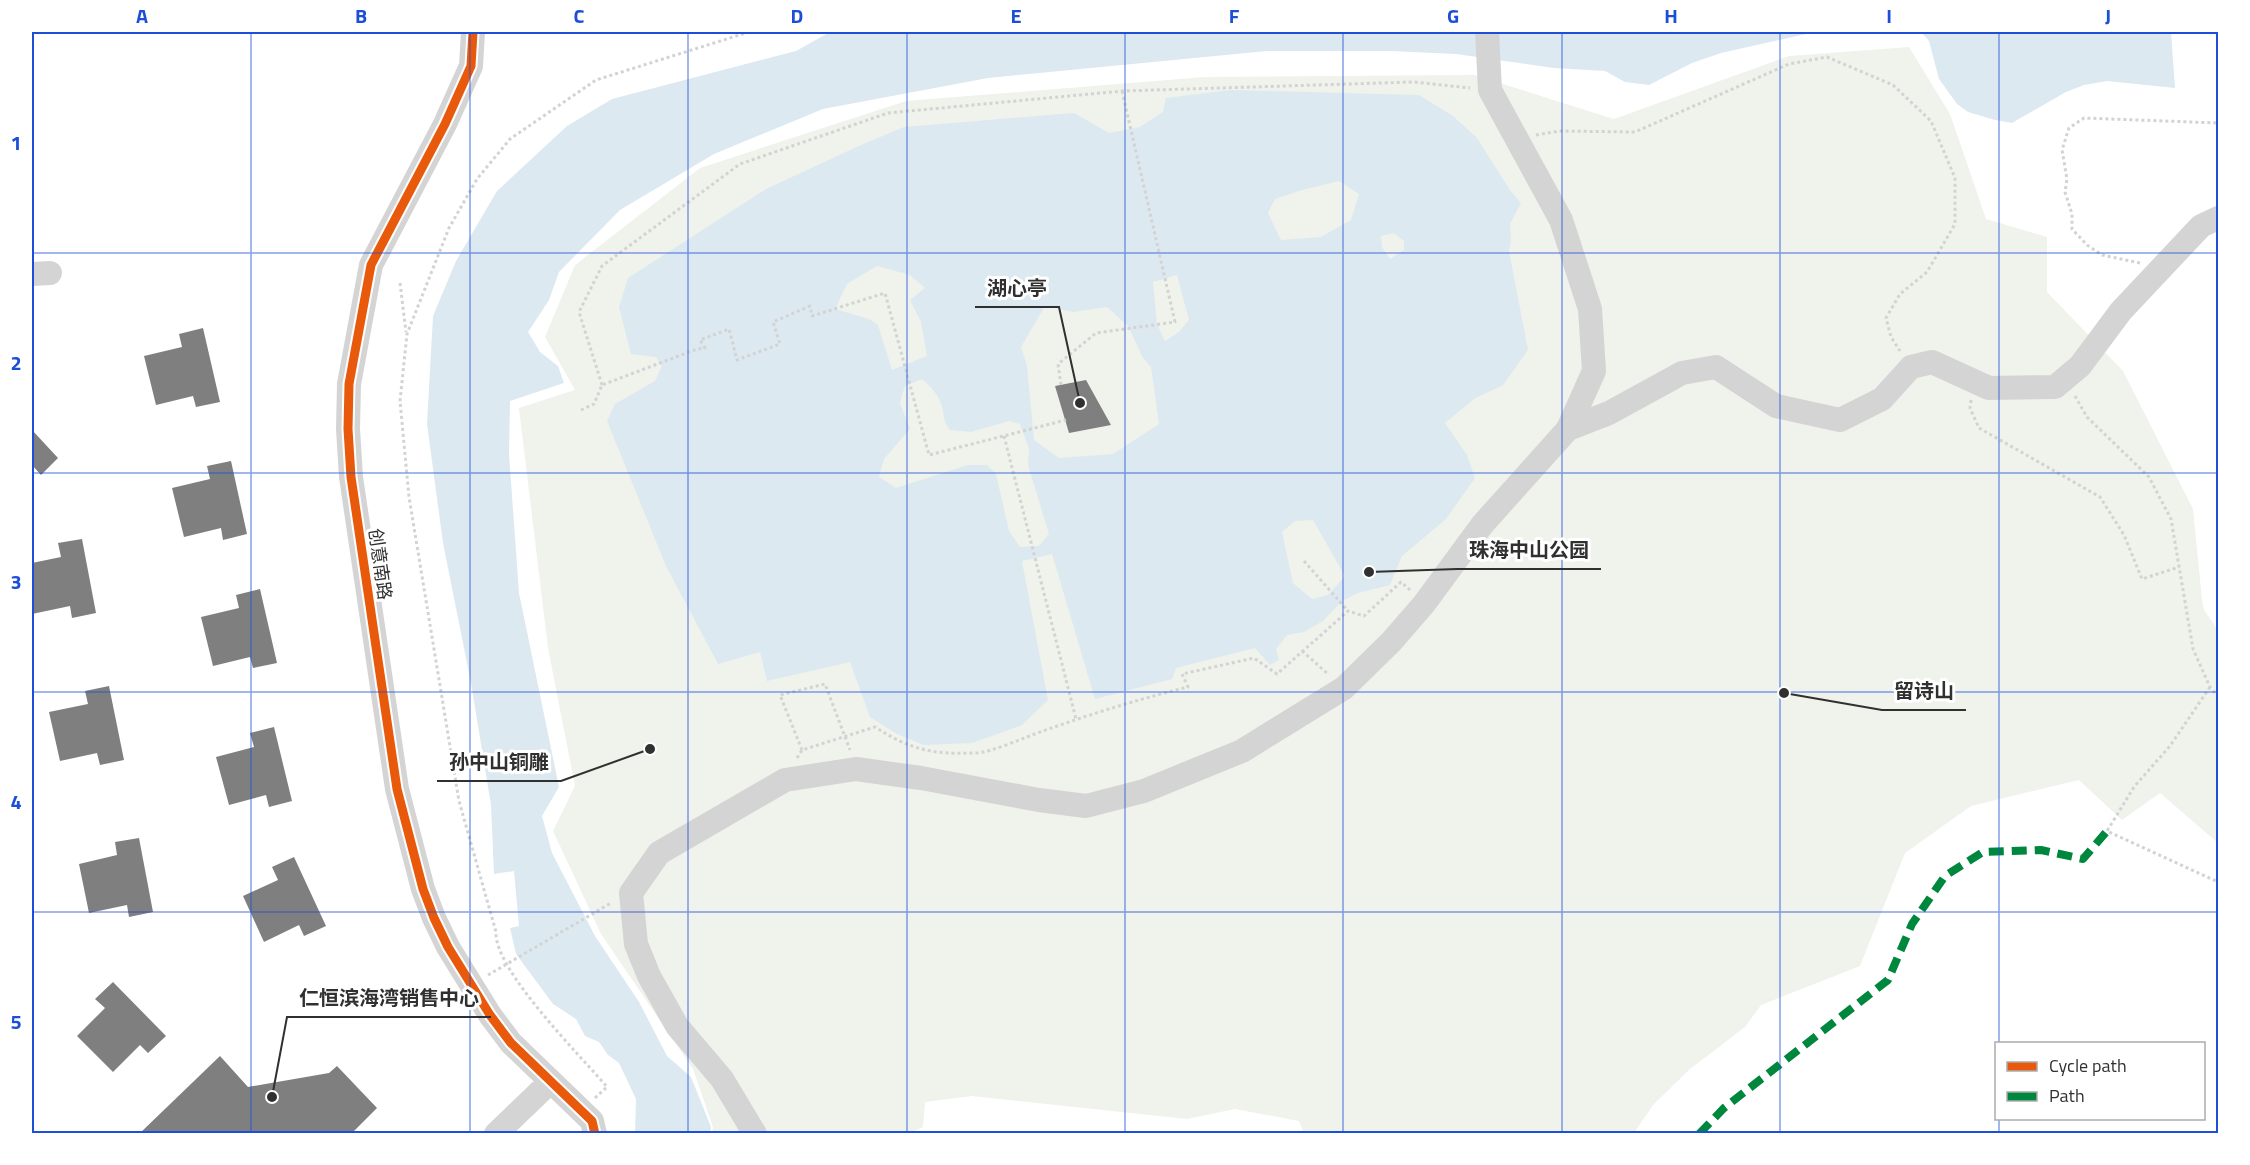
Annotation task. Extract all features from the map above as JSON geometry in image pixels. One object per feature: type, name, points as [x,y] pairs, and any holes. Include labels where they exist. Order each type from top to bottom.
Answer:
[{"type":"street","name":"创意南路","points":[[473,32],[471,66],[445,124],[371,265],[349,384],[348,429],[351,477],[397,789],[423,889],[448,947],[490,1015],[512,1043],[591,1121],[595,1134]]},
{"type":"street","points":[[755,1134],[722,1080],[677,1026],[649,976],[636,944],[631,893],[659,853],[785,780],[856,769],[1086,806],[1144,791],[1242,751],[1344,688],[1424,604],[1482,525],[1568,429],[1594,371],[1590,309],[1561,220],[1490,90],[1487,32]]},
{"type":"street","points":[[1568,429],[1609,413],[1682,373],[1716,367],[1776,406],[1840,420],[1882,399],[1911,367],[1932,362],[1989,388],[2055,387],[2080,366],[2121,311],[2201,226],[2218,218]]},
{"type":"street","points":[[496,1134],[550,1082]]},
{"type":"path","points":[[407,334],[449,228],[477,179],[510,139],[596,80],[749,32]]},
{"type":"path","points":[[1517,138],[1559,131],[1635,132],[1789,64],[1827,57],[1893,85],[1931,121],[1955,178],[1955,224],[1927,272],[1900,294],[1886,318],[1891,337],[1911,367]]},
{"type":"path","points":[[581,410],[594,404],[602,385],[579,312],[602,266],[741,164],[888,114],[1122,92],[1414,82],[1490,90]]},
{"type":"path","points":[[1061,385],[1058,364],[1096,333],[1175,322],[1122,92]]},
{"type":"path","points":[[2156,274],[2138,262],[2102,255],[2087,245],[2072,230],[2072,214],[2065,192],[2067,179],[2062,150],[2069,128],[2084,118],[2218,123]]},
{"type":"path","points":[[400,283],[407,334],[399,401],[409,497],[459,801],[496,932],[496,943],[506,963],[530,998],[607,1087],[581,1111]]},
{"type":"path","points":[[602,385],[705,348],[700,340],[729,330],[737,360],[780,344],[773,322],[810,306],[812,316],[885,293],[929,455],[1066,420]]},
{"type":"path","points":[[2065,379],[2087,417],[2149,477],[2170,519],[2193,650],[2210,687],[2218,697]]},
{"type":"path","points":[[1974,381],[1970,408],[1979,428],[2100,497],[2124,535],[2142,579],[2179,567]]},
{"type":"path","points":[[1004,436],[1076,719]]},
{"type":"path","points":[[1304,561],[1348,611],[1364,616],[1401,582],[1424,604]]},
{"type":"path","points":[[785,780],[802,750],[875,727],[898,742],[934,753],[977,753],[1076,719],[1188,687],[1182,674],[1254,658],[1277,674],[1348,611]]},
{"type":"path","points":[[1302,651],[1344,688]]},
{"type":"path","points":[[802,750],[780,695],[825,684],[846,736],[856,769]]},
{"type":"path","points":[[2210,687],[2170,746],[2134,787],[2107,831],[2218,882]]},
{"type":"path","points":[[506,963],[591,914]]},
{"type":"shaded area","points":[[830,32],[1815,32],[1721,53],[1692,63],[1649,85],[1625,82],[1605,71],[1554,68],[1456,54],[1391,51],[1267,51],[988,78],[823,109],[714,154],[620,210],[559,272],[549,300],[528,332],[540,352],[558,366],[564,383],[510,401],[509,454],[519,593],[559,787],[542,816],[552,853],[595,936],[639,1002],[667,1056],[691,1077],[711,1127],[710,1133],[635,1133],[636,1099],[619,1063],[608,1055],[599,1042],[585,1036],[576,1019],[553,1004],[516,954],[510,928],[519,926],[514,871],[494,874],[491,805],[471,683],[443,543],[427,424],[433,316],[456,261],[497,191],[567,126],[612,99],[796,51]]},
{"type":"shaded area","points":[[1921,32],[2171,32],[2175,88],[2107,81],[2084,85],[2066,92],[2012,123],[1995,120],[1968,112],[1957,104],[1939,79],[1929,41]]},
{"type":"shaded area","points":[[1909,47],[1950,114],[1986,219],[2047,237],[2047,292],[2123,371],[2193,509],[2204,610],[2218,630],[2218,843],[2160,793],[2122,820],[2079,780],[1971,806],[1905,853],[1860,966],[1761,1005],[1745,1027],[1690,1069],[1653,1105],[1634,1133],[1304,1133],[1299,1121],[1235,1109],[1187,1119],[972,1096],[925,1102],[923,1127],[909,1133],[712,1133],[713,1127],[693,1069],[601,934],[553,831],[575,786],[548,648],[519,408],[575,390],[545,337],[575,265],[700,168],[906,101],[1205,77],[1474,75],[1614,119],[1789,56]]},
{"type":"shaded area","points":[[1230,90],[1419,95],[1453,116],[1477,138],[1510,190],[1521,203],[1510,224],[1509,251],[1528,350],[1503,385],[1474,399],[1445,423],[1467,455],[1475,478],[1446,519],[1402,556],[1390,585],[1358,593],[1342,601],[1323,621],[1304,632],[1287,635],[1276,649],[1279,660],[1270,665],[1255,648],[1176,668],[1172,679],[1095,699],[1052,554],[1022,561],[1048,700],[1022,725],[972,743],[924,745],[897,734],[870,717],[850,662],[767,681],[760,652],[718,664],[666,566],[607,421],[615,404],[655,381],[662,366],[656,357],[631,354],[619,307],[628,278],[766,189],[904,127],[1074,113],[1109,133],[1140,127],[1163,112],[1166,98]],"holes":[[[1339,181],[1359,194],[1351,220],[1321,237],[1281,240],[1268,213],[1275,199]],[[1394,233],[1404,241],[1404,250],[1390,259],[1382,247],[1381,236]],[[877,266],[910,275],[925,288],[910,300],[921,322],[927,356],[892,370],[878,325],[869,319],[835,309],[847,284]],[[1177,275],[1189,320],[1179,332],[1165,341],[1157,324],[1153,282]],[[1045,306],[1073,312],[1107,307],[1128,326],[1143,358],[1151,367],[1159,424],[1113,454],[1059,458],[1034,440],[1027,366],[1021,347]],[[922,379],[939,399],[950,430],[971,432],[1009,421],[1020,424],[1029,449],[1028,465],[1049,534],[1039,546],[1020,547],[1009,531],[996,474],[987,465],[968,465],[896,488],[879,477],[884,459],[910,429],[900,403],[905,386]],[[1313,520],[1345,576],[1328,595],[1312,599],[1293,583],[1282,532],[1295,521]]]},
{"type":"building","points":[[203,328],[220,402],[196,407],[193,396],[156,405],[144,356],[182,347],[179,334]]},
{"type":"building","points":[[1086,380],[1111,425],[1069,433],[1055,386]]},
{"type":"building","points":[[32,430],[58,458],[41,475],[32,465]]},
{"type":"building","points":[[231,461],[247,534],[223,540],[221,528],[184,537],[172,488],[210,479],[207,466]]},
{"type":"building","points":[[82,539],[96,613],[72,618],[70,606],[32,614],[32,563],[61,557],[58,543]]},
{"type":"building","points":[[260,589],[277,663],[253,668],[250,657],[213,666],[201,617],[239,608],[236,595]]},
{"type":"building","points":[[109,686],[124,760],[100,765],[97,753],[60,761],[49,712],[88,704],[85,691]]},
{"type":"building","points":[[274,727],[292,801],[269,807],[266,795],[229,805],[216,757],[254,747],[250,733]]},
{"type":"building","points":[[139,838],[153,912],[129,917],[127,905],[89,913],[79,864],[117,855],[115,842]]},
{"type":"building","points":[[294,857],[326,926],[304,936],[299,925],[264,942],[243,896],[278,880],[272,867]]},
{"type":"building","points":[[113,982],[166,1036],[148,1053],[140,1045],[113,1072],[77,1036],[105,1008],[95,999]]},
{"type":"building","points":[[220,1056],[248,1087],[329,1073],[337,1066],[377,1108],[351,1134],[139,1134]]},
{"type":"marked path","points":[[1699,1134],[1724,1108],[1888,980],[1912,924],[1945,876],[1983,852],[2041,850],[2083,859],[2107,831]]},
{"type":"cycle path","points":[[473,32],[471,66],[445,124],[371,265],[349,384],[348,429],[351,477],[397,789],[423,889],[448,947],[490,1015],[511,1043],[592,1121],[595,1134]]},
{"type":"place","name":"湖心亭","points":[[1080,403]]},
{"type":"place","name":"珠海中山公园","points":[[1369,572]]},
{"type":"place","name":"留诗山","points":[[1784,693]]},
{"type":"place","name":"孙中山铜雕","points":[[650,749]]},
{"type":"place","name":"仁恒滨海湾销售中心","points":[[272,1097]]}]
